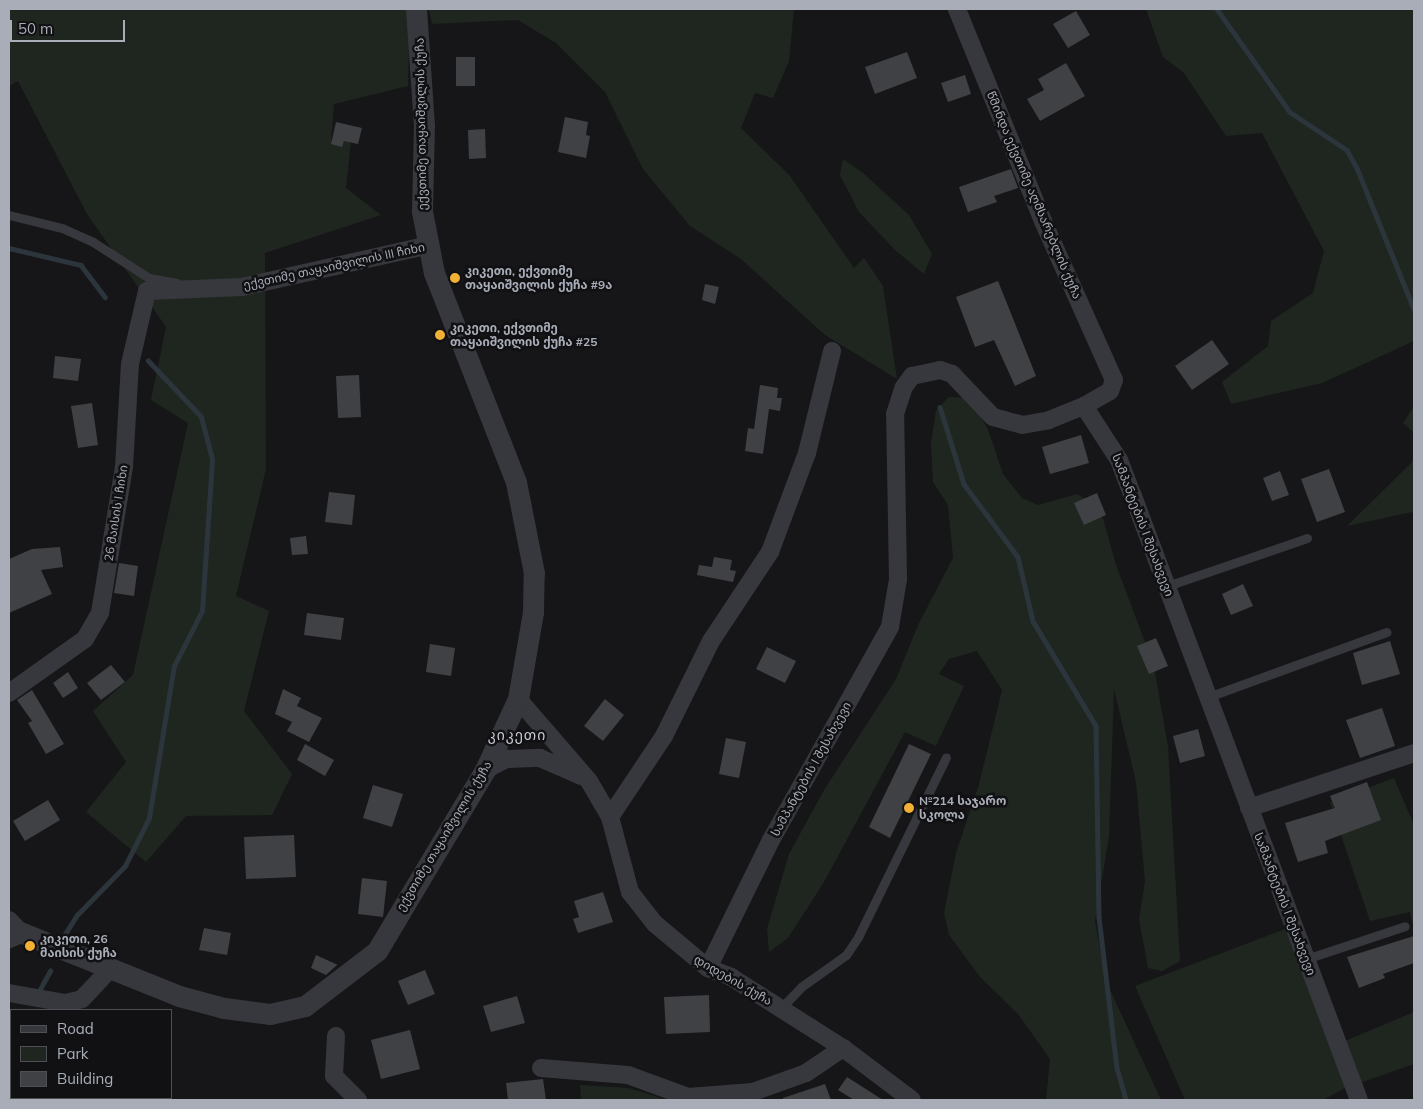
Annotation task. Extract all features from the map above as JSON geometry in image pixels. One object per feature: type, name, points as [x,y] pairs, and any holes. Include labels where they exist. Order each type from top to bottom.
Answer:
[{"type":"street","name":"წმინდა ექვთიმე აღმსარებლის ქუჩა","points":[[957,9],[1043,221],[1114,380],[1110,391],[1084,406]]},
{"type":"street","name":"ექვთიმე თაყაიშვილის ქუჩა","points":[[13,930],[110,969],[142,985],[224,1008],[270,1014],[305,1006],[377,951],[485,770],[518,699],[533,612],[534,573],[516,482],[434,274],[422,211],[424,126],[417,15]]},
{"type":"street","name":"ექვთიმე თაყაიშვილის III ჩიხი","points":[[147,291],[242,287],[430,245]]},
{"type":"street","name":"26 მაისის I ჩიხი","points":[[9,693],[85,640],[100,613],[124,467],[130,364],[147,291]]},
{"type":"street","points":[[610,817],[664,736],[711,641],[770,552],[807,453],[832,351]]},
{"type":"street","name":"სამპანტების I შესახვევი","points":[[708,968],[771,840],[890,627],[898,579],[895,414],[904,387],[912,376],[940,370],[952,374],[993,418],[1022,425],[1049,420],[1084,406],[1119,460],[1359,1100]]},
{"type":"street","name":"დიდების ქუჩა","points":[[518,699],[589,780],[610,817],[630,892],[654,923],[708,968],[732,977],[843,1048],[912,1100]]},
{"type":"street","points":[[1249,808],[1414,753]]},
{"type":"street","points":[[485,770],[507,759],[540,758],[569,768],[589,780]]},
{"type":"street","points":[[9,993],[65,1003],[82,999],[110,969]]},
{"type":"street","points":[[336,1036],[334,1076],[358,1100]]},
{"type":"street","points":[[541,1068],[628,1075],[688,1097],[753,1092],[806,1073],[843,1048]]},
{"type":"lane","points":[[9,216],[62,228],[93,242],[148,278],[204,289]]},
{"type":"lane","points":[[1167,586],[1307,538]]},
{"type":"lane","points":[[1208,697],[1387,632]]},
{"type":"lane","points":[[781,1008],[801,987],[846,955],[858,937],[946,757]]},
{"type":"lane","points":[[1306,959],[1405,926]]},
{"type":"green space","points":[[9,9],[410,9],[408,86],[334,104],[331,140],[351,141],[346,188],[381,215],[265,253],[266,469],[236,596],[269,611],[244,711],[292,774],[272,815],[186,816],[146,862],[86,812],[126,762],[93,711],[133,675],[188,423],[151,400],[166,327],[87,214],[18,81],[9,86]]},
{"type":"green space","points":[[429,9],[794,9],[789,61],[773,98],[755,93],[741,128],[790,176],[854,268],[864,258],[883,286],[897,379],[825,335],[741,259],[690,226],[643,169],[605,92],[556,43],[518,20],[432,24]]},
{"type":"green space","points":[[1146,9],[1414,9],[1414,341],[1322,383],[1231,404],[1222,382],[1268,346],[1271,321],[1313,293],[1324,251],[1262,133],[1226,136],[1184,73],[1163,57]]},
{"type":"green space","points":[[843,159],[863,173],[909,215],[932,254],[924,274],[895,250],[859,212],[840,175]]},
{"type":"green space","points":[[949,397],[972,398],[989,432],[1003,474],[1022,498],[1038,505],[1077,494],[1100,508],[1116,565],[1154,666],[1168,747],[1180,961],[1162,971],[1148,968],[1139,919],[1145,881],[1136,782],[1114,689],[1109,836],[1095,921],[1106,981],[1161,1100],[1046,1100],[1050,1059],[1018,1014],[980,977],[949,935],[944,913],[956,853],[979,784],[1002,690],[977,651],[949,659],[939,674],[964,686],[936,746],[905,732],[824,882],[788,938],[769,952],[767,929],[789,854],[824,790],[896,679],[919,623],[953,558],[948,505],[933,482],[931,444],[936,410]]},
{"type":"green space","points":[[1414,406],[1414,433],[1403,423]]},
{"type":"green space","points":[[1414,451],[1414,515],[1412,512],[1347,526],[1412,462]]},
{"type":"green space","points":[[1394,778],[1414,825],[1414,928],[1410,912],[1370,921],[1330,802]]},
{"type":"green space","points":[[1285,929],[1333,1046],[1414,1012],[1414,1064],[1343,1089],[1323,1100],[1185,1100],[1135,986]]},
{"type":"green space","points":[[580,1085],[629,1088],[667,1100],[581,1100]]},
{"type":"building","points":[[1076,11],[1090,35],[1068,48],[1053,24]]},
{"type":"building","points":[[907,52],[917,78],[875,94],[865,67]]},
{"type":"building","points":[[456,57],[475,57],[475,86],[456,86]]},
{"type":"building","points":[[1066,63],[1085,96],[1040,121],[1027,99],[1044,90],[1038,79]]},
{"type":"building","points":[[965,75],[971,94],[948,102],[941,83]]},
{"type":"building","points":[[565,117],[588,122],[586,135],[590,136],[586,158],[558,152]]},
{"type":"building","points":[[336,122],[362,128],[358,144],[344,141],[342,147],[331,144]]},
{"type":"building","points":[[485,129],[486,158],[469,159],[468,130]]},
{"type":"building","points":[[1011,169],[1018,188],[994,196],[997,202],[968,212],[959,187]]},
{"type":"building","points":[[998,281],[1036,376],[1015,386],[994,340],[975,347],[956,297]]},
{"type":"building","points":[[705,284],[719,287],[715,304],[702,300]]},
{"type":"building","points":[[1212,340],[1229,364],[1192,390],[1175,366]]},
{"type":"building","points":[[55,356],[81,359],[78,381],[53,378]]},
{"type":"building","points":[[359,375],[361,417],[338,418],[336,376]]},
{"type":"building","points":[[760,385],[778,388],[777,398],[782,398],[780,411],[769,409],[763,454],[745,451],[748,428],[754,429]]},
{"type":"building","points":[[92,403],[98,445],[78,448],[71,406]]},
{"type":"building","points":[[1081,435],[1089,463],[1050,474],[1042,447]]},
{"type":"building","points":[[1329,469],[1345,512],[1317,522],[1301,479]]},
{"type":"building","points":[[1280,471],[1289,495],[1272,501],[1263,478]]},
{"type":"building","points":[[329,492],[355,495],[352,525],[325,522]]},
{"type":"building","points":[[1097,493],[1106,515],[1084,525],[1074,503]]},
{"type":"building","points":[[306,536],[308,554],[292,555],[290,538]]},
{"type":"building","points":[[60,547],[63,567],[41,570],[52,594],[9,613],[9,559],[32,549]]},
{"type":"building","points":[[714,557],[732,560],[730,570],[736,571],[733,582],[697,575],[699,565],[712,567]]},
{"type":"building","points":[[119,563],[138,566],[134,596],[114,593]]},
{"type":"building","points":[[1243,584],[1253,606],[1231,615],[1222,594]]},
{"type":"building","points":[[307,613],[344,618],[341,640],[304,635]]},
{"type":"building","points":[[1156,638],[1168,666],[1149,674],[1137,646]]},
{"type":"building","points":[[1390,641],[1400,674],[1362,685],[1353,653]]},
{"type":"building","points":[[430,644],[455,648],[451,676],[426,672]]},
{"type":"building","points":[[767,647],[796,661],[785,683],[756,669]]},
{"type":"building","points":[[111,665],[125,682],[101,700],[87,683]]},
{"type":"building","points":[[68,672],[78,688],[63,698],[53,683]]},
{"type":"building","points":[[283,689],[301,698],[297,706],[322,718],[309,742],[287,731],[292,722],[275,714]]},
{"type":"building","points":[[32,690],[64,744],[46,754],[28,723],[32,721],[17,700]]},
{"type":"building","points":[[605,699],[624,715],[603,741],[584,726]]},
{"type":"building","points":[[1382,708],[1395,746],[1360,758],[1346,720]]},
{"type":"building","points":[[1198,729],[1205,756],[1180,763],[1173,736]]},
{"type":"building","points":[[726,738],[746,742],[739,778],[719,774]]},
{"type":"building","points":[[305,744],[334,760],[325,776],[297,760]]},
{"type":"building","points":[[909,744],[931,754],[890,838],[869,827]]},
{"type":"building","points":[[1367,782],[1381,820],[1325,841],[1328,853],[1298,862],[1285,823],[1335,808],[1330,796]]},
{"type":"building","points":[[373,785],[403,794],[392,827],[363,818]]},
{"type":"building","points":[[48,800],[60,820],[25,841],[13,821]]},
{"type":"building","points":[[294,835],[296,877],[246,879],[244,837]]},
{"type":"building","points":[[362,878],[387,881],[383,917],[358,914]]},
{"type":"building","points":[[603,892],[613,922],[578,933],[573,919],[579,917],[574,901]]},
{"type":"building","points":[[204,928],[231,933],[227,955],[199,950]]},
{"type":"building","points":[[1414,936],[1414,963],[1383,974],[1385,978],[1359,988],[1347,957]]},
{"type":"building","points":[[316,955],[338,965],[326,975],[311,968]]},
{"type":"building","points":[[425,970],[435,994],[408,1005],[398,981]]},
{"type":"building","points":[[709,995],[710,1032],[666,1034],[664,997]]},
{"type":"building","points":[[517,996],[525,1023],[491,1032],[483,1006]]},
{"type":"building","points":[[410,1030],[420,1069],[381,1079],[371,1040]]},
{"type":"building","points":[[847,1077],[883,1100],[854,1100],[838,1090]]},
{"type":"building","points":[[543,1079],[546,1100],[508,1100],[506,1083]]},
{"type":"building","points":[[825,1084],[831,1100],[783,1100],[783,1098]]},
{"type":"waterway","points":[[1217,9],[1290,112],[1347,150],[1357,168],[1414,309]]},
{"type":"waterway","points":[[9,248],[81,265],[105,297]]},
{"type":"waterway","points":[[65,934],[77,915],[125,866],[149,818],[174,666],[202,611],[212,459],[201,417],[148,361]]},
{"type":"waterway","points":[[940,407],[964,484],[1018,557],[1033,621],[1096,726],[1099,917],[1117,1068],[1126,1100]]},
{"type":"waterway","points":[[39,991],[50,971]]},
{"type":"place","name":"კიკეთი, ექვთიმე თაყაიშვილის ქუჩა #9ა","points":[[455,278]]},
{"type":"place","name":"კიკეთი, ექვთიმე თაყაიშვილის ქუჩა #25","points":[[440,335]]},
{"type":"place","name":"№214 საჯარო სკოლა","points":[[909,808]]},
{"type":"place","name":"კიკეთი, 26 მაისის ქუჩა","points":[[30,946]]},
{"type":"district","name":"კიკეთი","points":[[517,735]]}]
